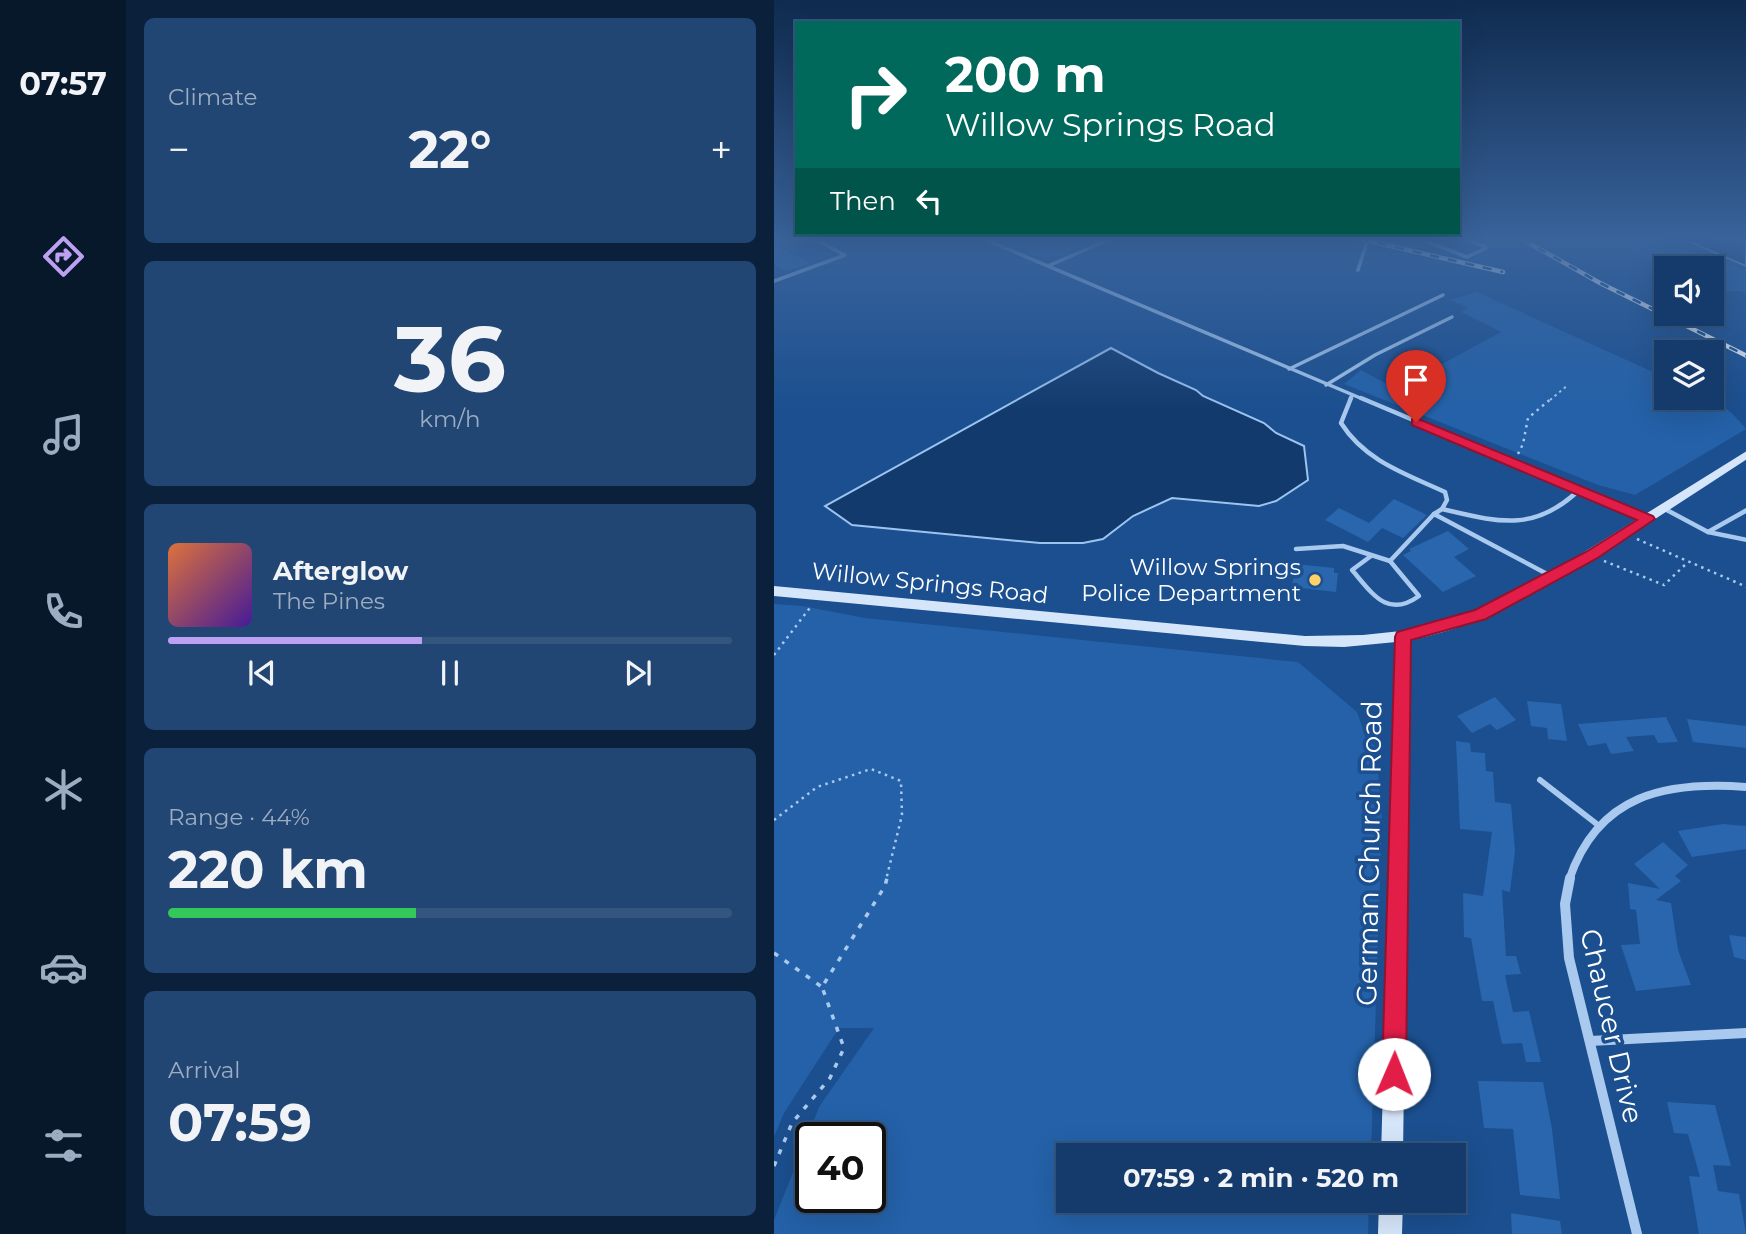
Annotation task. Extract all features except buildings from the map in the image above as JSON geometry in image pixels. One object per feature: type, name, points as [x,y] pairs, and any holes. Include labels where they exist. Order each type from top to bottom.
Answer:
[{"type":"main road","name":"Willow Springs Road","points":[[774,590],[1305,641],[1350,642],[1403,637],[1480,614],[1552,577],[1648,519],[1746,454]]},
{"type":"main road","name":"German Church Road","points":[[1392,1143],[1403,637]]},
{"type":"main road","points":[[1390,1234],[1391,1213]]},
{"type":"street","name":"Chaucer Drive","points":[[1637,1234],[1568,955],[1566,899],[1571,875],[1581,847],[1611,813],[1663,789],[1702,785],[1746,787]]},
{"type":"street","points":[[1591,1041],[1746,1033]]},
{"type":"lane","points":[[1120,297],[1648,519]]},
{"type":"lane","points":[[1289,369],[1440,297]]},
{"type":"lane","points":[[1326,384],[1375,355],[1452,317]]},
{"type":"lane","points":[[1352,395],[1341,423],[1349,437],[1375,459],[1445,492],[1447,500],[1442,509],[1434,514],[1390,561]]},
{"type":"lane","points":[[1442,509],[1498,519],[1533,517],[1558,509],[1579,490]]},
{"type":"lane","points":[[1663,508],[1708,532],[1746,540]]},
{"type":"lane","points":[[1708,532],[1746,510]]},
{"type":"lane","points":[[1434,514],[1552,577]]},
{"type":"lane","points":[[1296,549],[1343,546],[1390,561],[1419,596],[1411,604],[1395,607],[1383,604],[1352,570],[1371,556]]},
{"type":"lane","points":[[1540,780],[1598,825]]},
{"type":"path","points":[[1514,463],[1523,444],[1528,418],[1568,384]]},
{"type":"path","points":[[1624,534],[1746,587]]},
{"type":"path","points":[[1591,555],[1664,585],[1688,562]]},
{"type":"path","points":[[774,655],[821,595]]},
{"type":"path","points":[[774,820],[817,787],[871,769],[902,781],[902,815],[885,886],[822,987]]},
{"type":"path","points":[[774,953],[822,987],[844,1048],[831,1079],[792,1123],[774,1166]]},
{"type":"shaded area","points":[[1462,297],[1487,297],[1654,373],[1654,410],[1724,410],[1724,407],[1746,429],[1635,495],[1598,485],[1344,384],[1361,370],[1396,389],[1501,332],[1461,312],[1468,308],[1450,300]]},
{"type":"shaded area","points":[[1111,348],[1203,396],[1264,423],[1276,433],[1304,446],[1308,480],[1276,501],[1259,506],[1172,498],[1133,516],[1103,539],[1083,543],[1040,543],[852,525],[825,506]]},
{"type":"shaded area","points":[[774,604],[803,606],[865,618],[1298,662],[1357,712],[1366,738],[1376,747],[1382,819],[1371,1143],[1056,1143],[1056,1213],[1369,1213],[1368,1234],[774,1234],[774,1220],[795,1167],[795,1213],[886,1213],[886,1122],[813,1122],[819,1107],[874,1028],[839,1028],[784,1113],[774,1137]]},
{"type":"railway","points":[[1627,297],[1747,356]]},
{"type":"place","name":"Willow Springs Police Department","points":[[1315,580]]},
{"type":"route","points":[[1394,1074],[1403,637],[1459,622],[1526,592],[1648,519],[1416,422]]}]
